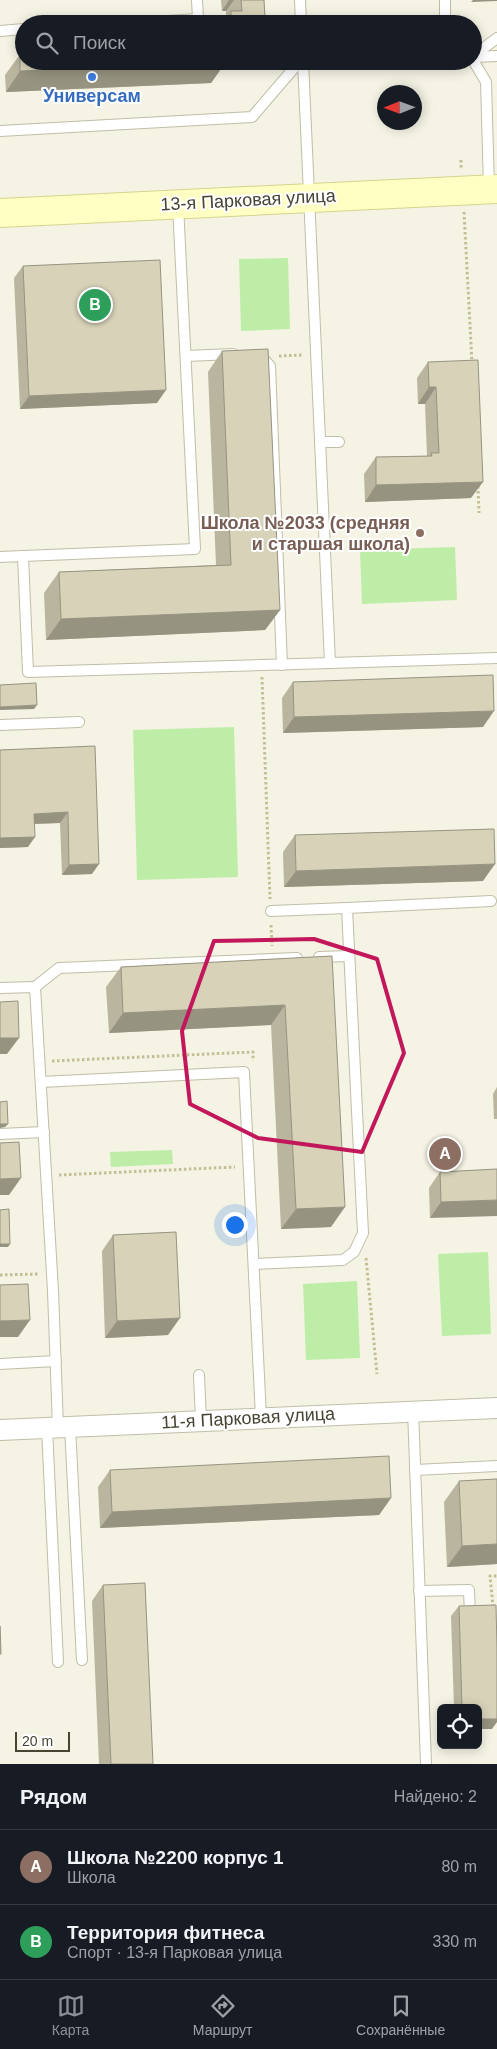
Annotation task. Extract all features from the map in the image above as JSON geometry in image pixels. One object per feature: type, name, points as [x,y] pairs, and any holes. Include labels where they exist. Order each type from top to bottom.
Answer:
[{"type":"street","name":"13-я Парковая улица","points":[[0,213],[310,196],[493,189]]},
{"type":"street","name":"11-я Парковая улица","points":[[0,1430],[413,1410],[497,1408]]},
{"type":"lane","points":[[197,0],[198,15]]},
{"type":"lane","points":[[300,0],[301,15]]},
{"type":"lane","points":[[445,0],[445,15]]},
{"type":"lane","points":[[0,30],[15,29]]},
{"type":"lane","points":[[482,50],[497,38]]},
{"type":"lane","points":[[482,57],[497,56]]},
{"type":"lane","points":[[0,131],[252,117],[293,70]]},
{"type":"lane","points":[[302,70],[310,196],[330,663]]},
{"type":"lane","points":[[480,70],[486,82],[493,189]]},
{"type":"lane","points":[[0,557],[195,549],[178,204]]},
{"type":"lane","points":[[186,356],[255,354],[270,366],[282,664]]},
{"type":"lane","points":[[320,442],[339,442]]},
{"type":"lane","points":[[23,556],[28,672],[497,658]]},
{"type":"lane","points":[[0,725],[79,722]]},
{"type":"lane","points":[[271,911],[490,901]]},
{"type":"lane","points":[[254,1264],[343,1260],[354,1252],[363,1233],[347,908]]},
{"type":"lane","points":[[0,988],[35,987],[59,968],[349,956]]},
{"type":"lane","points":[[35,987],[56,1361],[58,1427],[58,1662]]},
{"type":"lane","points":[[41,1082],[244,1072],[261,1417]]},
{"type":"lane","points":[[0,1134],[44,1132]]},
{"type":"lane","points":[[0,1364],[56,1361]]},
{"type":"lane","points":[[199,1376],[201,1420]]},
{"type":"lane","points":[[413,1410],[414,1470],[411,1496],[418,1591],[426,1764]]},
{"type":"lane","points":[[58,1427],[82,1660]]},
{"type":"lane","points":[[414,1470],[497,1466]]},
{"type":"lane","points":[[418,1591],[470,1590],[470,1616]]},
{"type":"path","points":[[465,228],[472,368]]},
{"type":"path","points":[[255,354],[316,354]]},
{"type":"path","points":[[478,484],[479,513]]},
{"type":"path","points":[[262,665],[272,959]]},
{"type":"path","points":[[40,1062],[253,1052],[254,1071]]},
{"type":"path","points":[[47,1176],[249,1166]]},
{"type":"path","points":[[363,1233],[377,1374]]},
{"type":"path","points":[[0,1276],[52,1274]]},
{"type":"path","points":[[494,1613],[490,1576],[497,1576]]},
{"type":"highlighted area","points":[[314,939],[377,959],[404,1053],[362,1152],[258,1138],[190,1104],[182,1031],[214,941]]},
{"type":"green space","points":[[288,258],[290,329],[241,331],[239,259]]},
{"type":"green space","points":[[455,547],[457,600],[362,604],[360,550]]},
{"type":"green space","points":[[234,727],[238,877],[137,880],[133,730]]},
{"type":"green space","points":[[172,1150],[173,1164],[111,1167],[110,1152]]},
{"type":"green space","points":[[488,1252],[491,1334],[442,1336],[438,1254]]},
{"type":"green space","points":[[357,1281],[360,1358],[306,1360],[303,1284]]},
{"type":"building","points":[[241,0],[264,0],[265,15],[231,15],[231,11],[242,11]]},
{"type":"building","points":[[160,260],[166,390],[29,396],[23,266]]},
{"type":"building","points":[[268,349],[280,610],[61,619],[59,572],[231,565],[222,351]]},
{"type":"building","points":[[478,360],[483,482],[376,485],[376,457],[432,456],[431,453],[439,453],[436,387],[429,387],[428,362]]},
{"type":"building","points":[[493,675],[494,711],[294,717],[293,682]]},
{"type":"building","points":[[36,683],[37,705],[0,707],[0,685]]},
{"type":"building","points":[[95,746],[99,864],[69,865],[68,812],[34,814],[35,837],[0,838],[0,750]]},
{"type":"building","points":[[494,829],[495,864],[296,871],[295,835]]},
{"type":"building","points":[[332,956],[345,1207],[296,1209],[285,1005],[123,1013],[121,967]]},
{"type":"building","points":[[18,1001],[19,1038],[0,1038],[0,1002]]},
{"type":"building","points":[[7,1101],[8,1124],[0,1124],[0,1102]]},
{"type":"building","points":[[19,1142],[21,1178],[0,1179],[0,1143]]},
{"type":"building","points":[[497,1169],[497,1200],[441,1202],[440,1172]]},
{"type":"building","points":[[9,1209],[10,1244],[0,1244],[0,1210]]},
{"type":"building","points":[[176,1232],[180,1318],[117,1321],[113,1235]]},
{"type":"building","points":[[28,1284],[30,1320],[0,1321],[0,1285]]},
{"type":"building","points":[[389,1456],[391,1498],[112,1512],[110,1470]]},
{"type":"building","points":[[497,1479],[497,1544],[462,1546],[459,1481]]},
{"type":"building","points":[[145,1583],[153,1764],[111,1764],[103,1585]]},
{"type":"building","points":[[496,1605],[497,1719],[482,1719],[482,1704],[462,1704],[459,1606]]},
{"type":"place","name":"Универсам","points":[[92,77]]},
{"type":"place","name":"Территория фитнеса","points":[[95,305]]},
{"type":"place","name":"Школа №2033 (средняя и старшая школа)","points":[[420,533]]},
{"type":"place","name":"Школа №2200 корпус 1","points":[[445,1154]]}]
